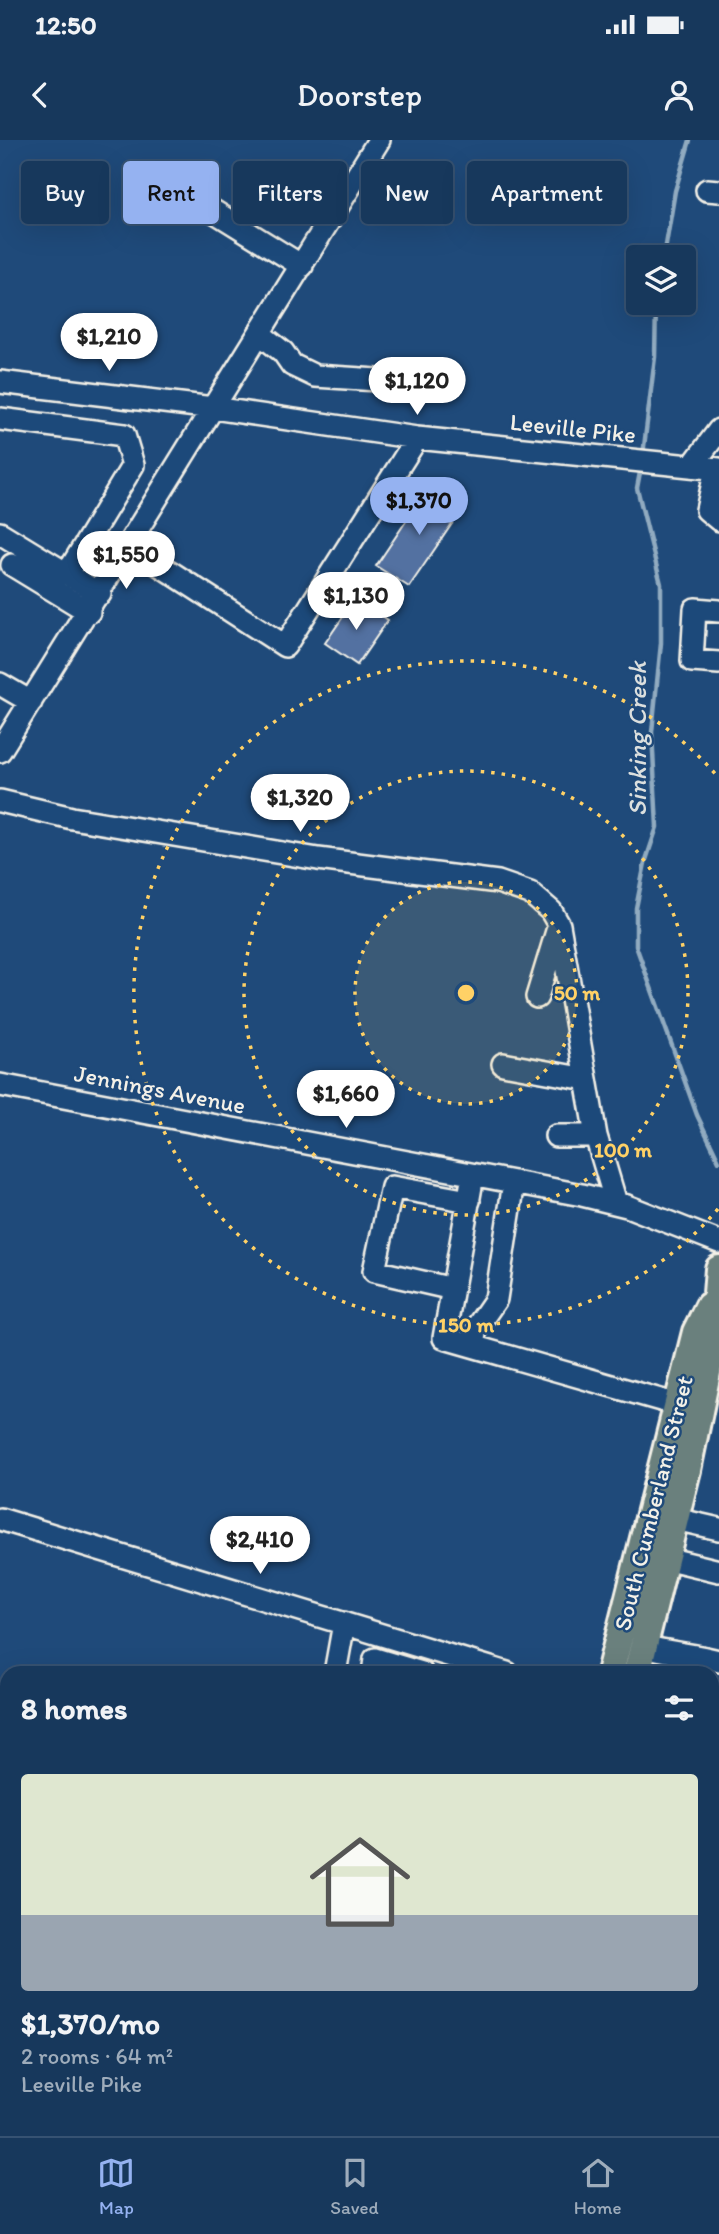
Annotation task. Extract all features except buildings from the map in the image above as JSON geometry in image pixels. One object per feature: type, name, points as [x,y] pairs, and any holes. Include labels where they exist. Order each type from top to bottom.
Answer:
[{"type":"main road","name":"South Cumberland Street","points":[[639,1666],[675,1519],[713,1343],[714,1296],[719,1269]]},
{"type":"main road","name":"South Cumberland Street","points":[[612,1666],[696,1332],[714,1296]]},
{"type":"street","points":[[1,747],[130,546],[379,140]]},
{"type":"street","points":[[219,214],[302,266]]},
{"type":"street","points":[[260,334],[283,352],[292,365],[315,376],[409,382]]},
{"type":"street","name":"Leeville Pike","points":[[0,382],[213,408],[417,438],[718,469]]},
{"type":"street","points":[[0,419],[124,435],[133,465],[67,574]]},
{"type":"street","points":[[692,466],[718,436]]},
{"type":"street","points":[[130,546],[285,646],[417,438]]},
{"type":"street","points":[[718,469],[707,510],[719,520]]},
{"type":"street","points":[[0,533],[67,574],[94,603]]},
{"type":"street","points":[[12,565],[94,603]]},
{"type":"street","points":[[719,611],[695,609],[692,661],[719,663]]},
{"type":"street","points":[[0,684],[31,702]]},
{"type":"street","points":[[0,801],[72,818],[318,859],[498,882],[530,893],[551,911],[559,925],[596,1136],[616,1203]]},
{"type":"street","points":[[537,997],[559,925]]},
{"type":"street","points":[[503,1064],[586,1079]]},
{"type":"street","name":"Jennings Avenue","points":[[0,1085],[616,1203],[679,1224],[719,1242]]},
{"type":"street","points":[[556,1136],[596,1136]]},
{"type":"street","points":[[473,1175],[444,1338],[678,1405]]},
{"type":"street","points":[[473,1345],[476,1328],[496,1299],[514,1182]]},
{"type":"street","points":[[453,1289],[374,1271],[392,1187],[469,1200]]},
{"type":"street","points":[[0,1518],[484,1666]]},
{"type":"street","points":[[675,1519],[719,1529]]},
{"type":"street","points":[[665,1558],[719,1571]]},
{"type":"street","points":[[336,1666],[344,1623]]},
{"type":"street","points":[[414,1666],[416,1645]]},
{"type":"street","points":[[644,1646],[677,1666]]},
{"type":"street","points":[[339,1649],[374,1666]]},
{"type":"street","points":[[680,1666],[695,1654],[719,1661]]},
{"type":"waterway","name":"Sinking Creek","points":[[666,245],[675,191],[690,140]]},
{"type":"waterway","name":"Sinking Creek","points":[[643,455],[655,357],[656,315]]},
{"type":"waterway","name":"Sinking Creek","points":[[641,467],[637,488],[661,584],[661,643],[652,732],[657,827],[645,863],[636,908],[636,946],[697,1115],[719,1161]]}]
